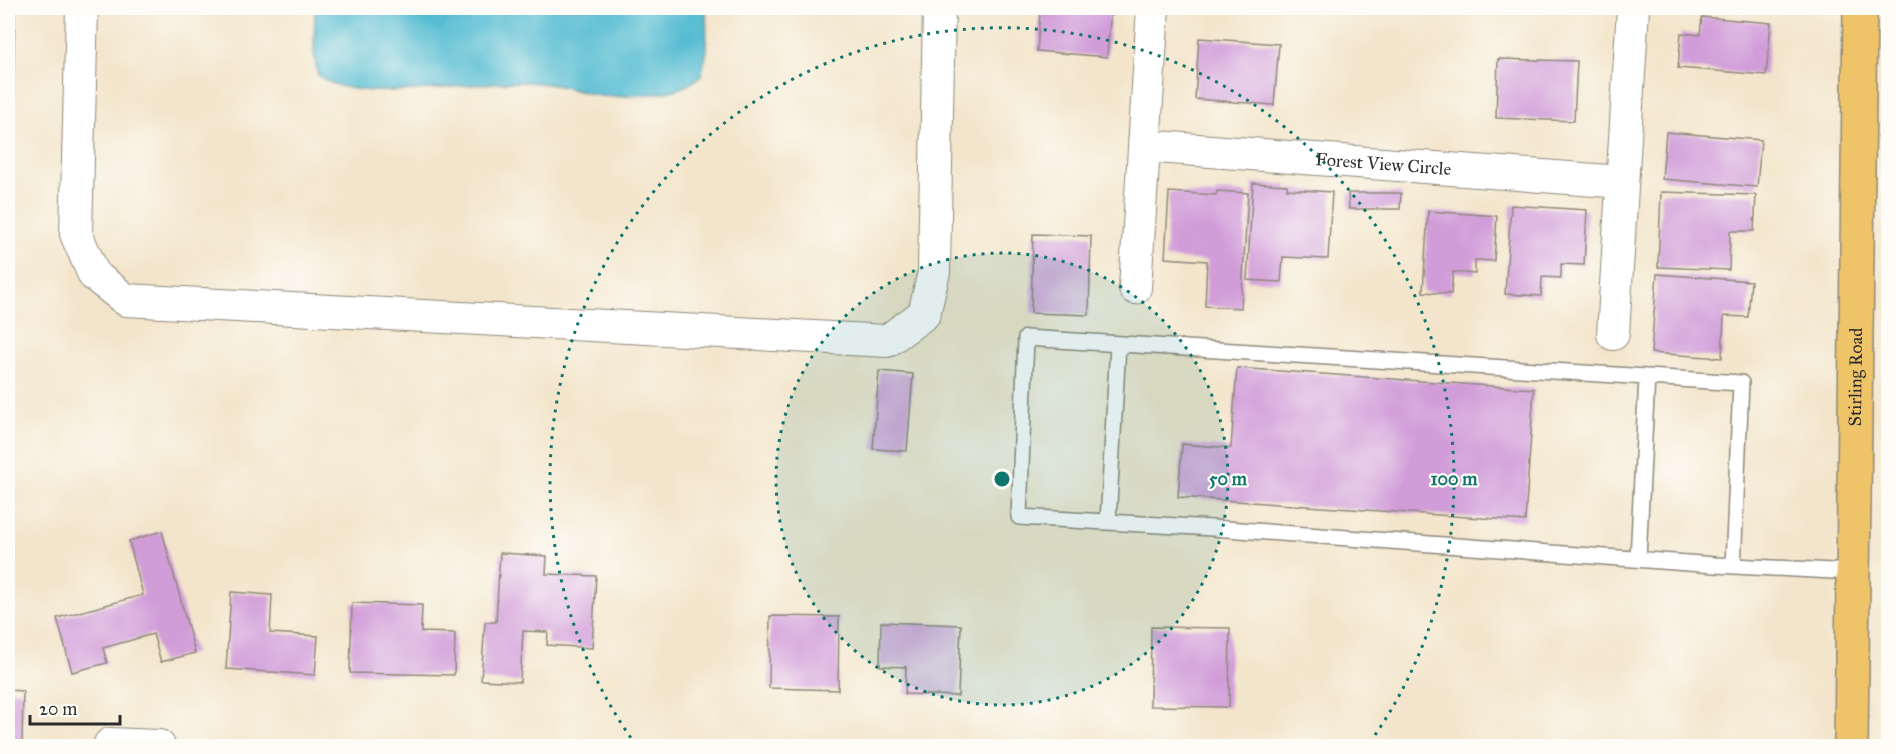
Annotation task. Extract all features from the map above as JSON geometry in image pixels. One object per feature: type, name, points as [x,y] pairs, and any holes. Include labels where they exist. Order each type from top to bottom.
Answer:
[{"type":"main road","name":"Stirling Road","points":[[1851,747],[1860,8]]},
{"type":"street","points":[[82,8],[76,234],[94,275],[126,300],[887,341],[924,314],[934,272],[939,8]]},
{"type":"street","points":[[1135,288],[1153,8]]},
{"type":"street","points":[[1613,334],[1633,8]]},
{"type":"street","name":"Forest View Circle","points":[[1144,147],[1622,182]]},
{"type":"street","points":[[110,744],[159,747]]},
{"type":"lane","points":[[1733,566],[1741,383],[1026,338],[1019,518],[1225,528],[1733,566],[1852,572]]},
{"type":"lane","points":[[1108,522],[1118,345]]},
{"type":"lane","points":[[1638,558],[1647,377]]},
{"type":"water","points":[[315,8],[706,8],[707,50],[699,78],[681,88],[652,94],[603,96],[525,82],[412,90],[357,90],[335,84],[318,75],[314,54]]},
{"type":"building","points":[[8,8],[15,8],[13,97],[8,97]]},
{"type":"building","points":[[1017,8],[1111,8],[1107,57],[1037,51],[1040,12],[1016,10]]},
{"type":"building","points":[[1702,17],[1771,23],[1766,75],[1678,68],[1681,33],[1700,35]]},
{"type":"building","points":[[1199,38],[1279,44],[1274,105],[1195,99]]},
{"type":"building","points":[[1498,59],[1577,61],[1574,121],[1496,118]]},
{"type":"building","points":[[1666,132],[1761,140],[1757,187],[1662,179]]},
{"type":"building","points":[[1253,183],[1287,185],[1287,189],[1332,192],[1328,259],[1283,257],[1281,282],[1247,280]]},
{"type":"building","points":[[1217,191],[1248,193],[1241,308],[1205,306],[1207,261],[1165,258],[1169,192],[1216,195]]},
{"type":"building","points":[[1661,192],[1756,195],[1754,231],[1730,231],[1729,270],[1658,267]]},
{"type":"building","points":[[1348,193],[1401,193],[1400,209],[1349,209]]},
{"type":"building","points":[[1511,205],[1587,210],[1584,265],[1561,264],[1561,278],[1542,277],[1541,296],[1505,294]]},
{"type":"building","points":[[1428,211],[1497,216],[1494,261],[1475,260],[1475,274],[1453,272],[1451,294],[1423,292]]},
{"type":"building","points":[[1033,234],[1091,236],[1089,315],[1031,313]]},
{"type":"building","points":[[1657,274],[1751,281],[1748,317],[1724,316],[1722,358],[1651,353]]},
{"type":"building","points":[[1237,368],[1534,389],[1525,521],[1178,497],[1182,444],[1231,448]]},
{"type":"building","points":[[879,371],[913,374],[907,451],[873,449]]},
{"type":"building","points":[[162,531],[195,653],[161,662],[153,634],[103,648],[107,663],[72,672],[57,618],[143,595],[129,541]]},
{"type":"building","points":[[500,553],[547,556],[546,574],[596,576],[592,648],[547,645],[548,632],[523,631],[520,682],[481,680],[485,622],[496,622]]},
{"type":"building","points":[[231,592],[272,595],[270,633],[318,636],[315,675],[226,669]]},
{"type":"building","points":[[352,603],[422,605],[421,632],[455,633],[454,675],[350,673]]},
{"type":"building","points":[[770,616],[839,617],[838,690],[769,688]]},
{"type":"building","points":[[881,622],[961,625],[958,696],[905,694],[906,667],[880,666]]},
{"type":"building","points":[[1151,627],[1230,628],[1229,707],[1150,706]]},
{"type":"building","points":[[8,690],[23,691],[22,746],[8,746]]}]
